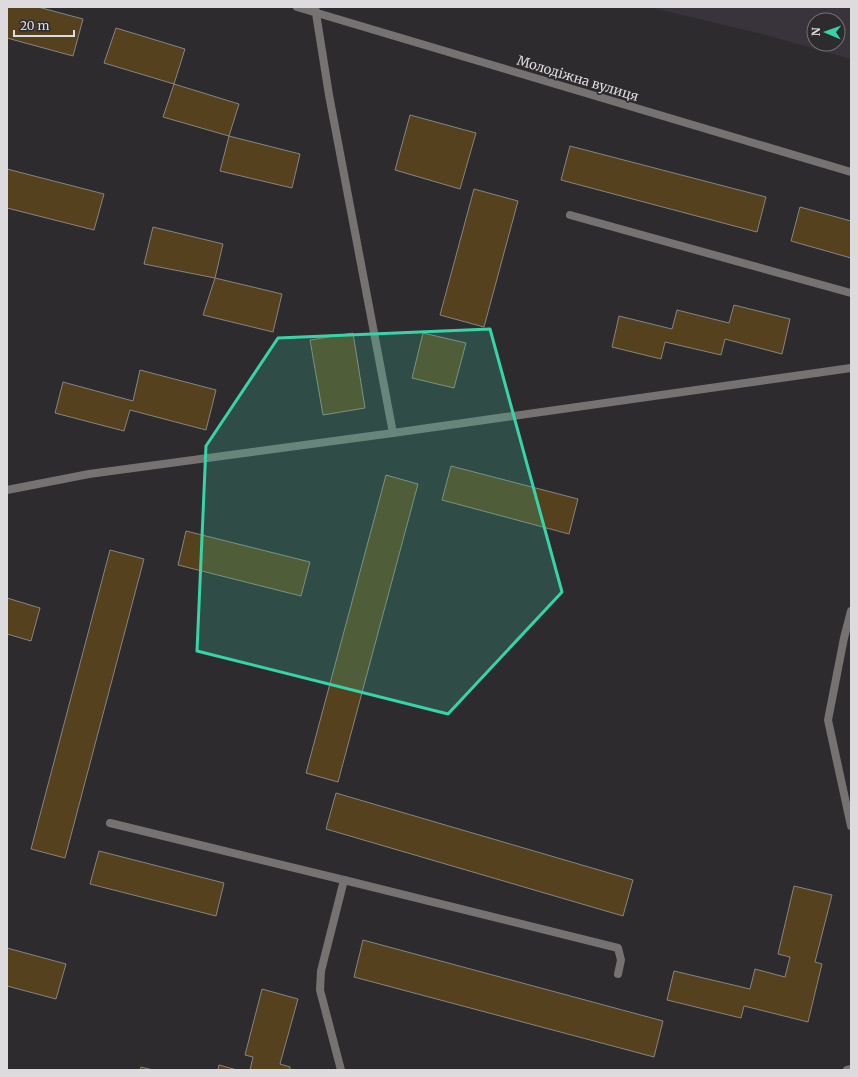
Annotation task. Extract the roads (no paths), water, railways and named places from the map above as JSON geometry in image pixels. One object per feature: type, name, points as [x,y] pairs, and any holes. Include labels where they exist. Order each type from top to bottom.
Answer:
[{"type":"street","name":"Молодіжна вулиця","points":[[297,7],[316,9],[851,172]]},
{"type":"street","points":[[316,9],[330,103],[393,433]]},
{"type":"street","points":[[570,215],[851,293]]},
{"type":"street","points":[[7,490],[89,474],[393,433],[851,368]]},
{"type":"street","points":[[851,611],[844,638],[828,720],[851,826]]},
{"type":"street","points":[[110,824],[618,948],[621,960],[618,974]]},
{"type":"street","points":[[341,1070],[320,990],[321,971],[344,880]]},
{"type":"street","points":[[847,1070],[851,1069]]}]
